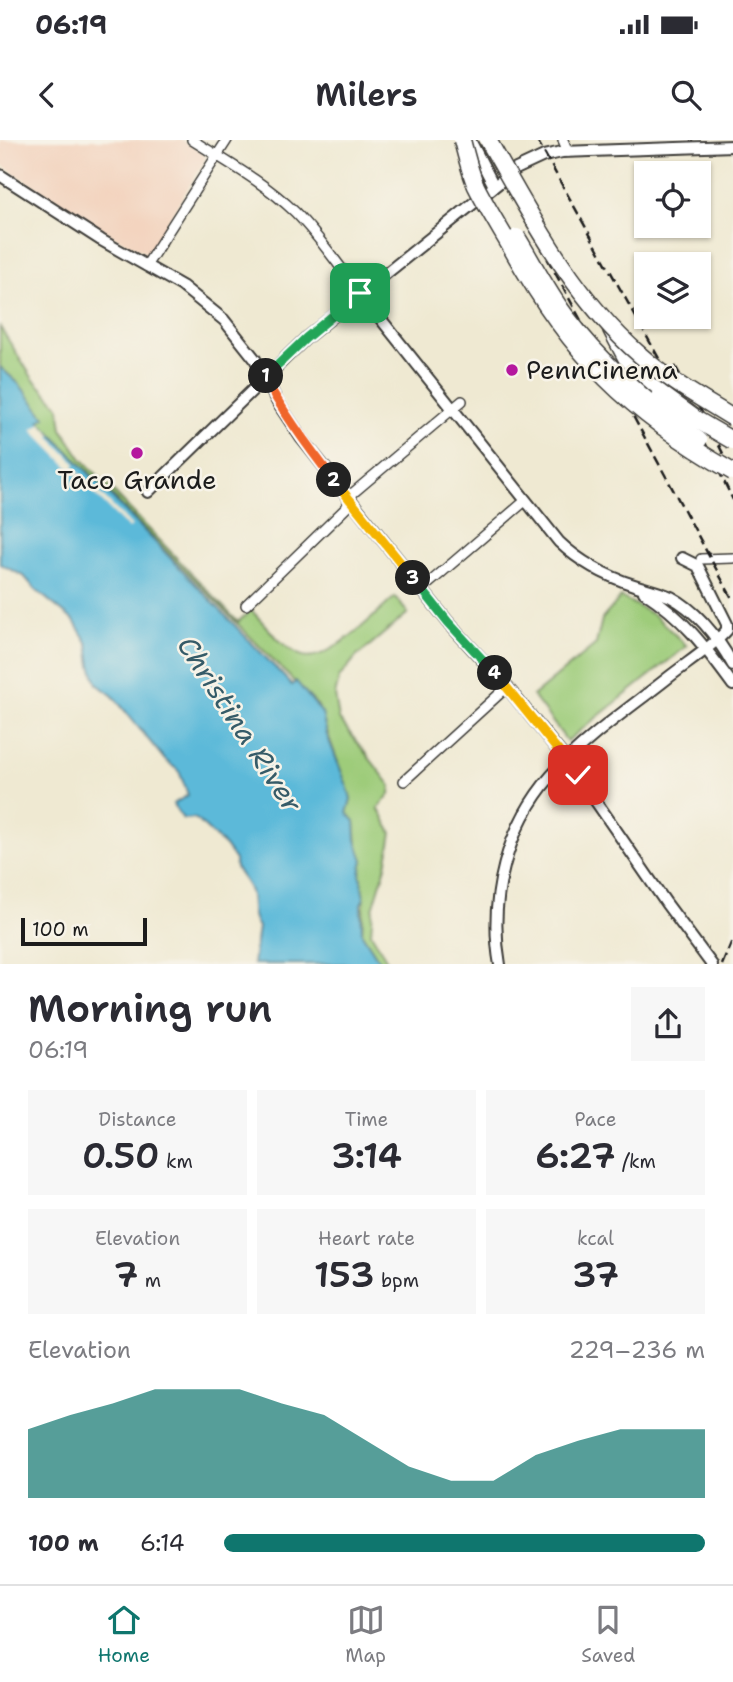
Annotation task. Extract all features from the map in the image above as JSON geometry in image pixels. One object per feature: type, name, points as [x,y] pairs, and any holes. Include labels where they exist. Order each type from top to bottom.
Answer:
[{"type":"highway","points":[[463,140],[537,270],[575,327],[609,365],[648,401],[699,440],[733,460]]},
{"type":"highway","points":[[463,140],[475,184],[537,293],[572,343],[601,375],[639,410],[733,472]]},
{"type":"highway","points":[[488,140],[560,262],[609,325],[631,367],[681,409],[733,441]]},
{"type":"highway","points":[[609,325],[666,376],[733,418]]},
{"type":"street","points":[[191,140],[288,205],[568,551],[607,576],[668,596],[689,609],[703,622],[733,665]]},
{"type":"street","points":[[146,266],[227,140]]},
{"type":"street","points":[[470,140],[494,186]]},
{"type":"street","points":[[563,140],[568,152]]},
{"type":"street","points":[[148,492],[306,338],[516,169],[544,156],[568,152],[733,146]]},
{"type":"street","points":[[0,175],[101,240],[190,291],[224,320],[243,342],[297,431],[421,590],[507,687],[566,760],[712,964]]},
{"type":"street","points":[[246,606],[346,508],[353,494],[462,401]]},
{"type":"street","points":[[421,590],[525,501]]},
{"type":"street","points":[[500,964],[497,912],[499,888],[508,852],[538,793],[566,760],[727,630],[727,624],[698,566],[682,558]]},
{"type":"street","points":[[701,559],[733,558]]},
{"type":"street","points":[[633,585],[667,607],[696,635],[733,685]]},
{"type":"street","points":[[404,781],[507,687]]},
{"type":"shaded area","points":[[0,140],[182,140],[204,154],[205,160],[148,254],[104,231],[0,164]]},
{"type":"green space","points":[[0,327],[33,379],[59,406],[62,429],[82,459],[238,622],[251,610],[286,646],[300,655],[310,657],[336,646],[395,597],[408,613],[356,657],[339,678],[335,695],[339,719],[391,786],[390,794],[378,808],[392,833],[386,866],[373,909],[371,933],[389,964],[378,964],[380,962],[362,934],[364,898],[360,874],[363,860],[357,845],[355,821],[347,813],[351,799],[318,706],[39,421],[44,417],[19,384],[0,367]]},
{"type":"green space","points":[[621,597],[654,615],[687,646],[567,741],[533,696],[596,644],[602,619]]},
{"type":"water","name":"Christina River","points":[[0,367],[19,384],[45,417],[39,421],[292,685],[296,681],[322,713],[327,735],[351,799],[347,813],[355,821],[356,840],[363,860],[360,874],[364,898],[361,904],[362,934],[380,962],[378,964],[253,964],[258,927],[253,917],[249,889],[225,846],[195,818],[183,819],[173,804],[188,795],[179,771],[165,760],[113,696],[97,684],[88,644],[74,621],[36,590],[24,576],[0,564]]},
{"type":"pier","points":[[41,423],[52,435],[50,437],[76,464],[74,467],[132,526],[129,529],[32,430]]},
{"type":"railway","points":[[483,140],[733,600]]},
{"type":"railway","points":[[537,140],[699,430],[733,500]]},
{"type":"railway","points":[[675,366],[708,423],[733,474]]},
{"type":"railway","points":[[722,964],[733,938]]},
{"type":"place","name":"PennCinema","points":[[512,370]]},
{"type":"place","name":"Taco Grande","points":[[137,453]]},
{"type":"route","points":[[360,293],[264,377],[278,403],[320,461],[448,622],[507,687],[578,775]]}]
